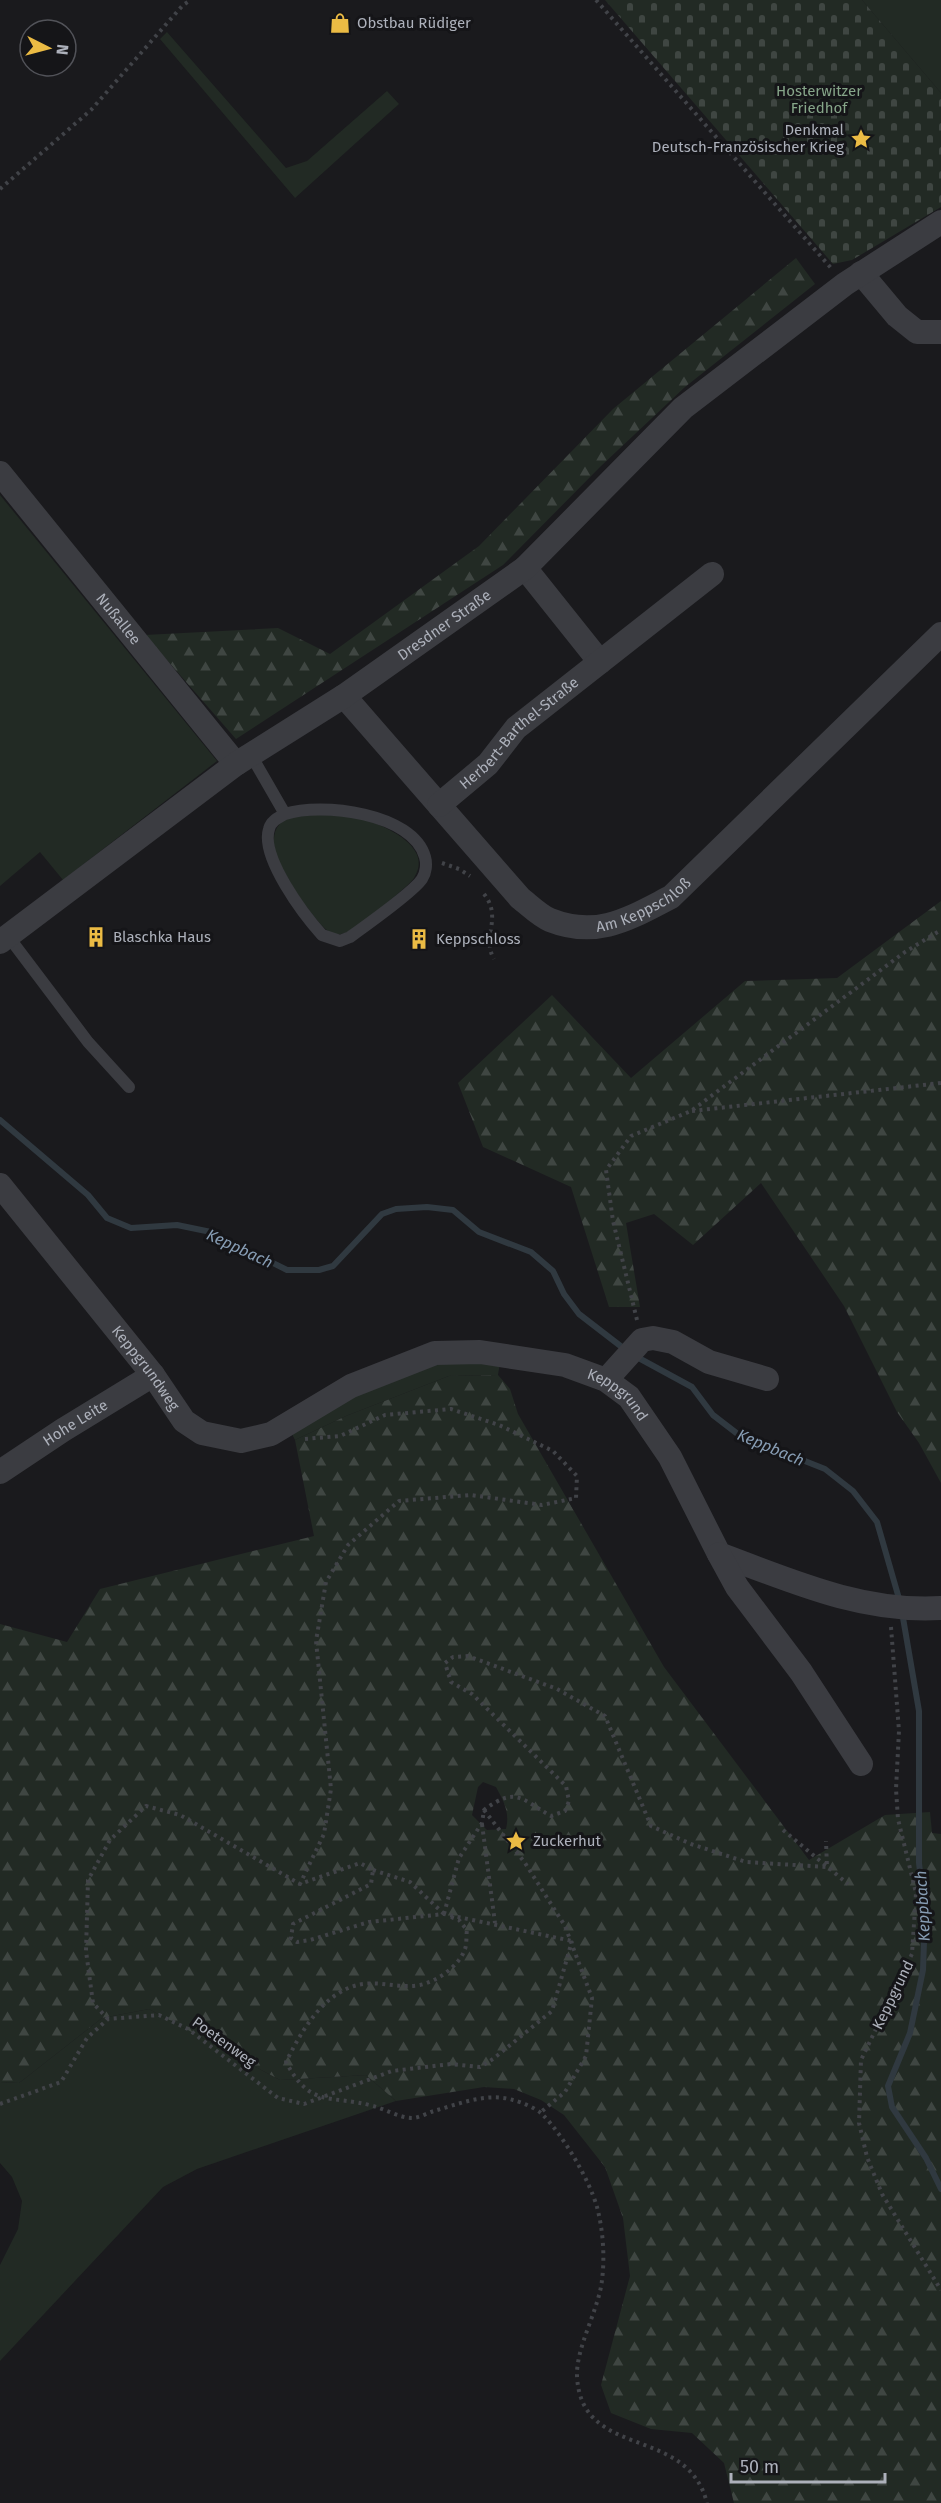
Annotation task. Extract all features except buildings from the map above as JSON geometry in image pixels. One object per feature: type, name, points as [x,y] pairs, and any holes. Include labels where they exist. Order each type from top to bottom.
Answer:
[{"type":"street","name":"Dresdner Straße","points":[[4,939],[243,760],[344,696],[525,568],[683,408],[853,279],[941,222]]},
{"type":"street","points":[[853,279],[917,332],[941,332]]},
{"type":"street","name":"Nußallee","points":[[0,473],[243,760]]},
{"type":"street","points":[[525,568],[600,662]]},
{"type":"street","name":"Herbert-Barthel-Straße","points":[[438,805],[488,764],[516,728],[712,574]]},
{"type":"street","name":"Am Keppschloß","points":[[344,696],[520,898],[550,920],[596,929],[624,921],[671,897],[941,634]]},
{"type":"street","name":"Keppgrundweg","points":[[0,1185],[153,1376],[184,1421],[202,1433],[241,1441],[271,1434],[351,1386],[435,1353]]},
{"type":"street","points":[[611,1374],[638,1344],[653,1338],[673,1342],[709,1362],[767,1379]]},
{"type":"street","name":"Keppgrund","points":[[435,1353],[480,1352],[536,1359],[611,1374],[644,1417],[670,1457],[737,1587],[801,1672],[861,1764]]},
{"type":"street","name":"Hohe Leite","points":[[0,1472],[63,1430],[153,1376]]},
{"type":"street","points":[[719,1554],[852,1600],[889,1608],[941,1608]]},
{"type":"lane","points":[[243,760],[285,814]]},
{"type":"lane","points":[[333,809],[379,818],[417,843],[426,862],[422,879],[350,937],[340,941],[322,935],[313,925],[271,858],[267,842],[269,829],[274,819],[285,814],[296,810],[333,809]]},
{"type":"lane","points":[[4,939],[88,1042],[129,1087]]},
{"type":"path","points":[[0,189],[91,110],[183,5],[191,0]]},
{"type":"path","points":[[596,0],[853,279]]},
{"type":"path","points":[[426,862],[459,868],[477,884]]},
{"type":"path","points":[[483,892],[494,913],[489,950],[494,959]]},
{"type":"path","points":[[638,1344],[613,1221],[606,1170],[631,1136],[691,1111],[905,952],[941,930]]},
{"type":"path","points":[[691,1111],[941,1083]]},
{"type":"path","points":[[300,1440],[340,1436],[385,1415],[451,1409],[499,1425],[552,1451],[578,1476],[576,1498],[542,1505],[471,1495],[399,1501],[348,1545],[327,1582],[316,1641],[331,1789],[324,1834],[300,1884]]},
{"type":"path","name":"Keppgrund","points":[[889,1608],[896,1656],[898,1820],[916,1893],[912,1954],[861,2060],[859,2123],[867,2157],[882,2194],[941,2290]]},
{"type":"path","points":[[495,1923],[482,1823],[484,1810],[502,1797],[522,1797],[551,1816],[565,1811],[569,1801],[566,1786],[513,1732],[472,1694],[451,1682],[445,1663],[453,1658],[468,1656],[558,1689],[605,1716],[651,1826],[691,1844],[746,1862],[827,1867]]},
{"type":"path","points":[[0,2104],[61,2082],[87,2038],[108,2019],[93,2003],[86,1951],[88,1880],[110,1840],[146,1806],[180,1815],[300,1884],[360,1863],[373,1870],[410,1882],[444,1914],[459,1920],[467,1930],[465,1949],[449,1972],[420,1985],[362,1983],[338,1993],[298,2038],[286,2062],[296,2081],[321,2099],[370,2105],[412,2118],[484,2097],[513,2100],[541,2112],[574,2158],[597,2206],[604,2256],[602,2283],[577,2375],[581,2401],[596,2420],[610,2432],[669,2454],[691,2469],[703,2487],[708,2503]]},
{"type":"path","points":[[484,1810],[525,1863],[572,1941],[592,1998],[586,2056],[565,2092],[541,2112]]},
{"type":"path","points":[[444,1914],[459,1858],[482,1823]]},
{"type":"path","points":[[783,1830],[848,1884]]},
{"type":"path","points":[[826,1841],[827,1867]]},
{"type":"path","points":[[373,1870],[371,1884],[293,1924],[291,1938],[297,1942],[310,1940],[369,1922],[444,1914],[572,1941]]},
{"type":"path","points":[[321,2099],[392,2071],[451,2064],[480,2067],[493,2060],[552,2011],[572,1941]]},
{"type":"path","name":"Poetenweg","points":[[108,2019],[159,2015],[188,2029],[278,2098],[304,2104],[321,2099]]},
{"type":"green space","name":"Hosterwitzer Friedhof","points":[[605,0],[862,0],[941,93],[941,207],[852,260],[833,264]]},
{"type":"green space","points":[[862,0],[941,0],[941,93],[873,13]]},
{"type":"green space","points":[[167,32],[286,168],[307,161],[387,91],[399,104],[295,198],[160,39]]},
{"type":"green space","points":[[796,258],[815,284],[685,387],[601,466],[503,565],[236,739],[145,635],[278,628],[330,654],[479,546],[613,409]]},
{"type":"green space","points":[[0,495],[217,761],[63,880],[40,852],[0,886]]},
{"type":"green space","points":[[323,814],[355,817],[382,826],[404,839],[418,857],[419,867],[410,883],[362,922],[341,934],[334,934],[327,930],[310,911],[285,873],[274,845],[275,831],[283,821],[297,816]]},
{"type":"green space","points":[[941,901],[941,1483],[919,1443],[897,1412],[844,1306],[761,1183],[693,1245],[654,1214],[626,1223],[640,1307],[609,1307],[571,1187],[483,1147],[458,1083],[552,995],[631,1078],[745,981],[837,978]]},
{"type":"green space","points":[[437,1361],[500,1363],[498,1375],[449,1376],[346,1416],[295,1440],[290,1430],[312,1415]]},
{"type":"green space","points":[[498,1375],[510,1389],[518,1414],[664,1667],[809,1860],[885,1815],[930,1812],[932,1833],[941,1834],[941,2503],[734,2503],[724,2463],[692,2433],[651,2429],[611,2413],[601,2385],[630,2276],[623,2218],[605,2167],[564,2115],[541,2100],[514,2089],[484,2087],[396,2101],[366,2075],[280,2080],[149,2009],[102,2018],[19,2083],[0,2082],[0,1624],[67,1642],[100,1589],[314,1536],[295,1440],[346,1416],[449,1376]],"holes":[[[483,1782],[496,1787],[507,1812],[506,1829],[487,1830],[472,1815],[478,1787]]]},
{"type":"green space","points":[[149,2009],[280,2080],[366,2075],[396,2101],[197,2169],[163,2187],[0,2361],[0,2265],[18,2229],[22,2201],[12,2177],[0,2163],[0,2082],[19,2083],[102,2018]]},
{"type":"waterway","name":"Keppbach","points":[[0,1120],[88,1195],[107,1218],[131,1228],[177,1225],[211,1232],[287,1270],[319,1270],[333,1266],[382,1214],[396,1209],[427,1207],[453,1210],[479,1232],[531,1252],[553,1271],[564,1294],[579,1314],[627,1351]]},
{"type":"waterway","name":"Keppbach","points":[[635,1356],[692,1387],[713,1415],[739,1435],[825,1469],[853,1491],[877,1522],[900,1602]]},
{"type":"waterway","name":"Keppbach","points":[[902,1612],[919,1711],[919,1863],[925,1914],[923,1970],[910,2033],[888,2086],[892,2107],[926,2158],[941,2189]]},
{"type":"place","name":"Obstbau Rüdiger","points":[[340,23]]},
{"type":"place","name":"Denkmal Deutsch-Französischer Krieg","points":[[861,139]]},
{"type":"place","name":"Blaschka Haus","points":[[96,937]]},
{"type":"place","name":"Keppschloss","points":[[419,939]]},
{"type":"place","name":"Zuckerhut","points":[[516,1841]]}]
